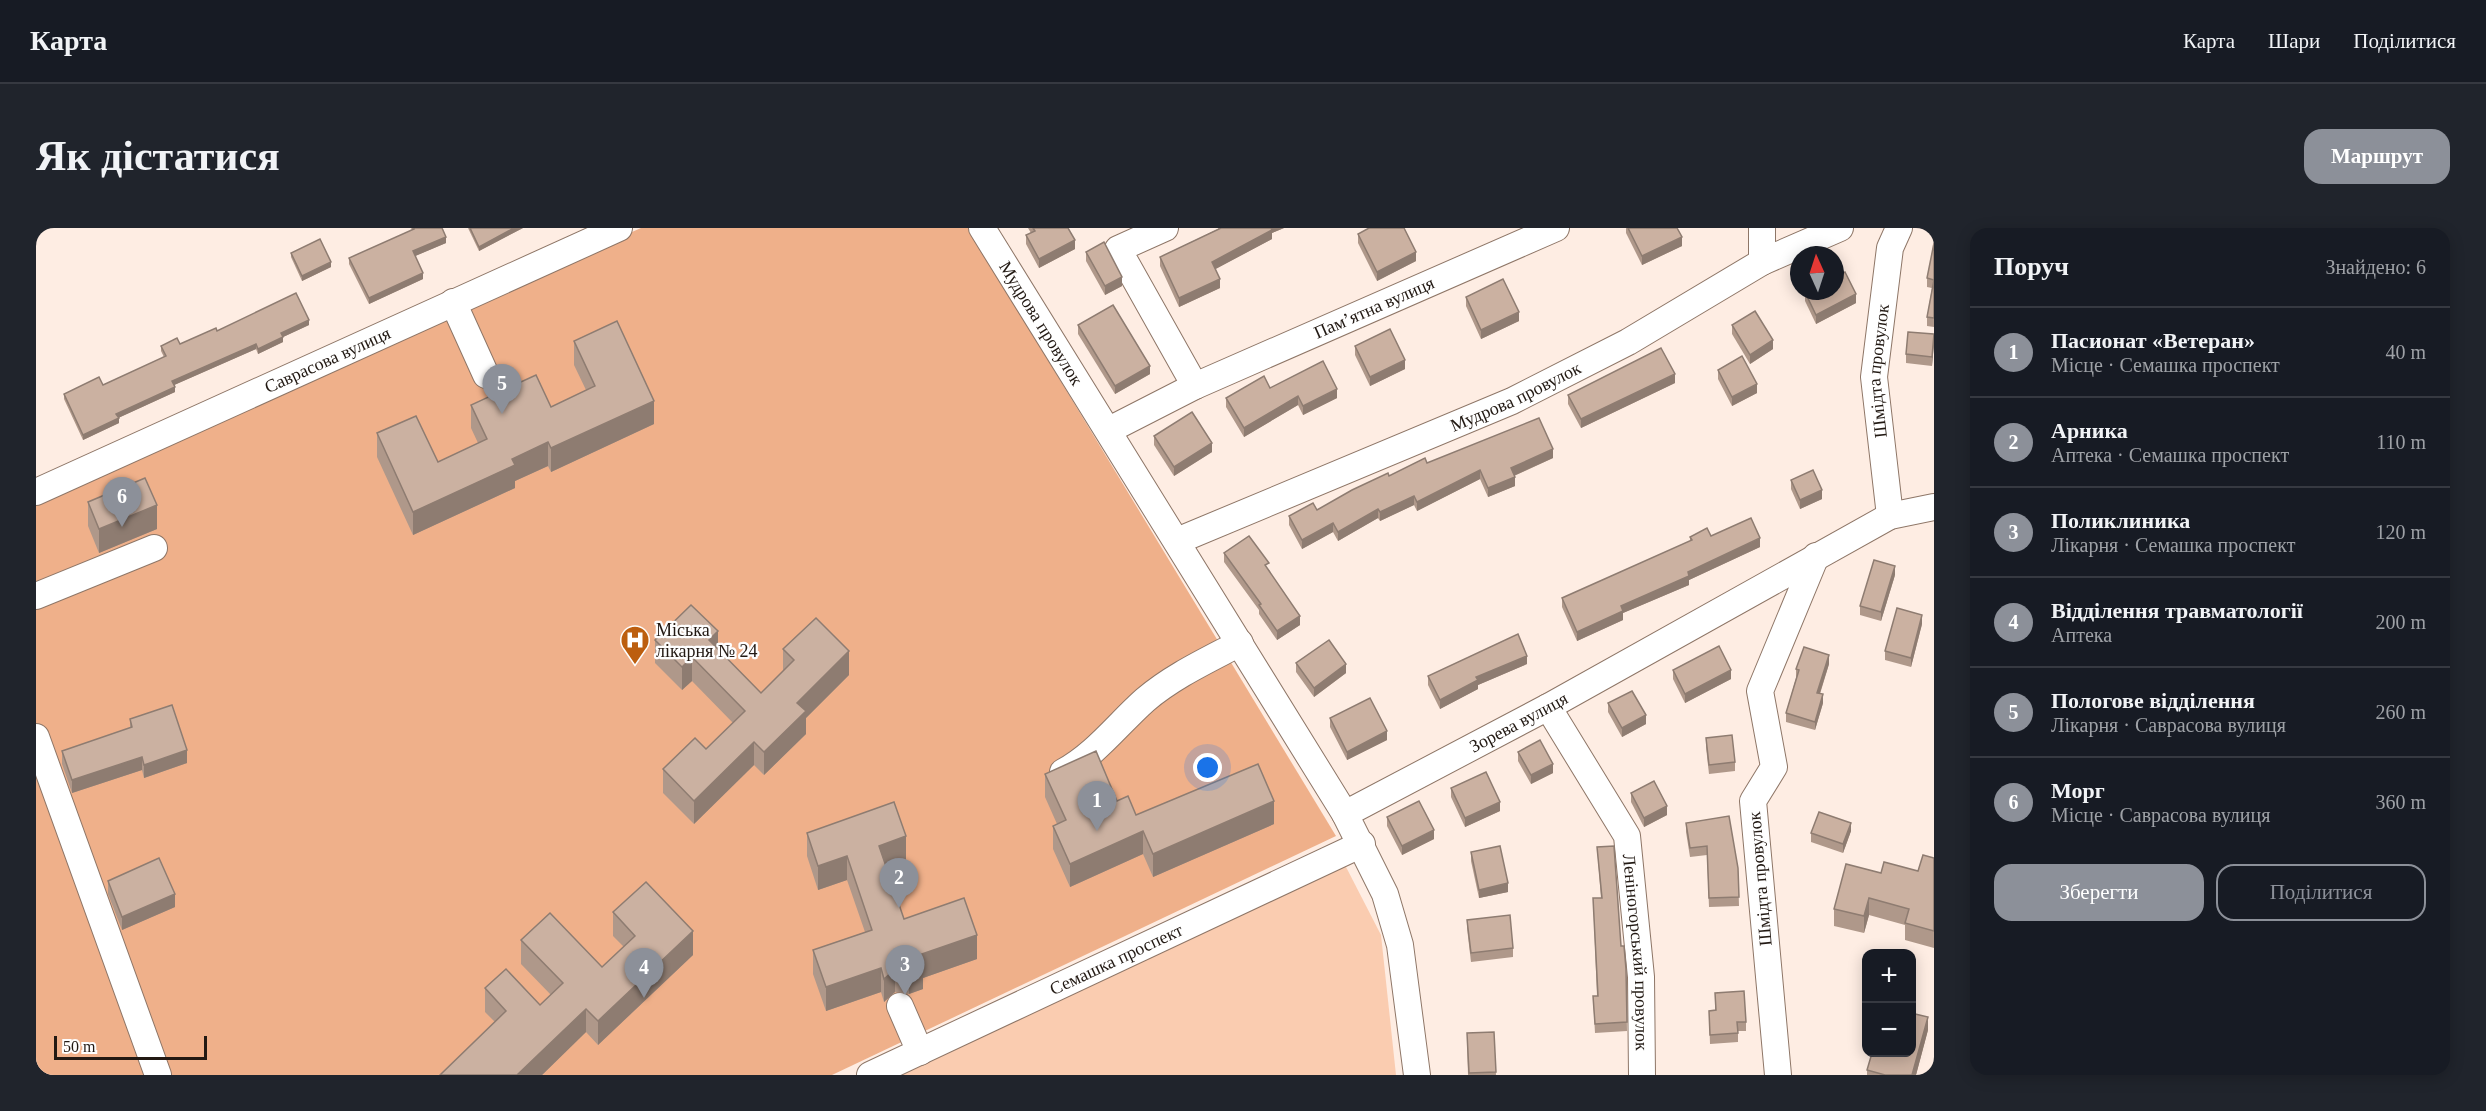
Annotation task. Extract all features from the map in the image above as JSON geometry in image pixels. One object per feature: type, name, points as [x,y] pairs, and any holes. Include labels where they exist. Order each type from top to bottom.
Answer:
[{"type":"street","name":"Саврасова вулиця","points":[[36,492],[620,228]]},
{"type":"street","name":"Мудрова провулок","points":[[982,228],[1345,814]]},
{"type":"street","points":[[1165,228],[1118,249],[1194,386]]},
{"type":"street","name":"Пам’ятна вулиця","points":[[1109,430],[1194,386],[1556,228]]},
{"type":"street","points":[[1761,262],[1762,228]]},
{"type":"street","name":"Мудрова провулок","points":[[1177,541],[1512,401],[1628,342],[1761,262],[1840,228]]},
{"type":"street","name":"Шмідта провулок","points":[[1890,516],[1874,376],[1890,248],[1899,228]]},
{"type":"street","points":[[453,302],[486,375]]},
{"type":"street","name":"Зорева вулиця","points":[[1345,814],[1548,708],[1890,516],[1934,507]]},
{"type":"street","points":[[36,596],[154,548]]},
{"type":"street","name":"Шмідта провулок","points":[[1778,1075],[1753,801],[1774,767],[1760,691],[1816,556]]},
{"type":"street","points":[[1062,772],[1082,762],[1147,698],[1196,666],[1240,643]]},
{"type":"street","name":"Леніногорський провулок","points":[[1548,708],[1627,836],[1641,976],[1642,1075]]},
{"type":"street","points":[[36,737],[158,1075]]},
{"type":"street","points":[[1345,814],[1385,894],[1400,945],[1417,1075]]},
{"type":"street","name":"Семашка проспект","points":[[870,1075],[1362,844]]},
{"type":"street","points":[[900,1006],[920,1052]]},
{"type":"shaded area","name":"Міська лікарня № 24","points":[[641,228],[968,228],[1336,836],[832,1075],[36,1075],[36,496]]},
{"type":"shaded area","points":[[1345,865],[1381,935],[1396,1075],[895,1075]]},
{"type":"building","points":[[413,228],[442,228],[446,237],[413,251],[423,273],[369,298],[349,258]]},
{"type":"building","points":[[470,228],[514,228],[479,247]]},
{"type":"building","points":[[1033,228],[1068,228],[1075,240],[1039,259],[1026,235],[1035,231]]},
{"type":"building","points":[[1221,228],[1271,228],[1272,230],[1212,262],[1220,279],[1179,298],[1160,257]]},
{"type":"building","points":[[1369,228],[1404,228],[1416,252],[1377,272],[1358,234]]},
{"type":"building","points":[[1628,228],[1677,228],[1682,237],[1642,256]]},
{"type":"building","points":[[320,239],[331,262],[302,276],[291,253]]},
{"type":"building","points":[[1104,242],[1122,277],[1105,286],[1086,252]]},
{"type":"building","points":[[1934,243],[1934,280],[1927,278]]},
{"type":"building","points":[[1844,272],[1856,294],[1816,315],[1809,300],[1844,300]]},
{"type":"building","points":[[1503,279],[1519,312],[1481,330],[1466,297]]},
{"type":"building","points":[[1934,280],[1934,318],[1927,317]]},
{"type":"building","points":[[296,293],[309,320],[281,333],[283,337],[258,349],[256,344],[172,381],[175,387],[116,414],[119,418],[83,435],[64,394],[99,377],[103,385],[166,356],[161,346],[177,338],[180,344],[216,328],[217,331]]},
{"type":"building","points":[[1113,305],[1150,366],[1115,386],[1078,325]]},
{"type":"building","points":[[1755,311],[1773,340],[1750,355],[1732,325]]},
{"type":"building","points":[[617,321],[654,401],[551,448],[548,442],[512,459],[515,465],[413,512],[377,433],[416,416],[438,462],[487,439],[471,405],[536,375],[551,407],[595,386],[574,341]]},
{"type":"building","points":[[1390,329],[1405,360],[1370,377],[1355,346]]},
{"type":"building","points":[[1908,332],[1934,334],[1932,357],[1906,354]]},
{"type":"building","points":[[1661,348],[1675,374],[1581,419],[1568,395]]},
{"type":"building","points":[[1742,356],[1757,384],[1732,397],[1718,370]]},
{"type":"building","points":[[1323,361],[1337,389],[1303,406],[1298,396],[1244,428],[1226,398],[1264,376],[1270,388]]},
{"type":"building","points":[[1192,412],[1212,443],[1174,467],[1154,436]]},
{"type":"building","points":[[1539,418],[1553,449],[1511,468],[1515,477],[1488,488],[1480,470],[1417,502],[1414,496],[1380,512],[1378,509],[1338,532],[1333,523],[1302,540],[1289,516],[1313,503],[1317,510],[1388,473],[1389,476],[1425,458],[1427,463]]},
{"type":"building","points":[[1813,470],[1822,490],[1800,500],[1791,480]]},
{"type":"building","points":[[145,478],[157,505],[99,529],[88,502]]},
{"type":"building","points":[[1751,518],[1760,538],[1688,572],[1689,576],[1621,606],[1623,611],[1577,632],[1562,598],[1692,540],[1690,537],[1707,528],[1711,536]]},
{"type":"building","points":[[1249,536],[1269,563],[1265,565],[1300,616],[1277,631],[1259,605],[1261,604],[1224,553]]},
{"type":"building","points":[[1874,560],[1895,566],[1881,612],[1860,606]]},
{"type":"building","points":[[691,605],[718,631],[709,640],[761,693],[794,660],[783,649],[816,618],[849,651],[797,703],[806,711],[764,752],[754,742],[694,801],[663,769],[695,738],[706,749],[745,711],[692,657],[682,667],[655,640]]},
{"type":"building","points":[[1897,608],[1922,615],[1911,658],[1885,651]]},
{"type":"building","points":[[1518,634],[1527,656],[1476,677],[1478,680],[1440,700],[1428,676]]},
{"type":"building","points":[[1329,640],[1346,664],[1314,688],[1296,663]]},
{"type":"building","points":[[1719,646],[1731,670],[1685,694],[1673,670]]},
{"type":"building","points":[[1804,647],[1829,655],[1817,693],[1823,694],[1815,722],[1786,713],[1799,670],[1796,669]]},
{"type":"building","points":[[1632,691],[1646,715],[1622,728],[1608,703]]},
{"type":"building","points":[[1370,698],[1387,731],[1347,752],[1330,718]]},
{"type":"building","points":[[172,705],[187,750],[144,765],[142,757],[72,780],[62,751],[132,727],[130,719]]},
{"type":"building","points":[[1732,735],[1735,762],[1709,765],[1706,738]]},
{"type":"building","points":[[1540,740],[1553,764],[1531,775],[1518,752]]},
{"type":"building","points":[[1096,751],[1117,801],[1128,796],[1136,815],[1258,764],[1274,801],[1153,854],[1143,831],[1070,864],[1053,826],[1066,820],[1045,774]]},
{"type":"building","points":[[1486,772],[1500,802],[1465,818],[1451,788]]},
{"type":"building","points":[[1654,781],[1667,806],[1644,818],[1631,793]]},
{"type":"building","points":[[1419,801],[1434,830],[1402,846],[1387,817]]},
{"type":"building","points":[[894,802],[906,836],[879,846],[904,919],[964,898],[977,935],[919,955],[923,966],[909,970],[895,969],[884,979],[881,968],[826,987],[813,950],[872,930],[847,856],[818,866],[807,833]]},
{"type":"building","points":[[1819,812],[1851,823],[1843,844],[1811,833]]},
{"type":"building","points":[[1729,816],[1738,868],[1739,897],[1709,898],[1707,846],[1690,848],[1686,823]]},
{"type":"building","points":[[1500,846],[1508,883],[1479,890],[1471,852]]},
{"type":"building","points":[[1614,846],[1621,946],[1624,946],[1626,969],[1627,1022],[1595,1024],[1593,996],[1598,996],[1593,898],[1602,898],[1597,847]]},
{"type":"building","points":[[1923,855],[1934,858],[1934,931],[1905,923],[1909,909],[1869,898],[1864,916],[1834,909],[1846,864],[1881,873],[1884,862],[1918,871]]},
{"type":"building","points":[[159,858],[175,894],[122,917],[108,881]]},
{"type":"building","points":[[646,882],[693,931],[598,1021],[586,1009],[517,1075],[440,1075],[506,1011],[485,988],[506,969],[540,1005],[563,983],[521,940],[550,913],[602,967],[635,936],[613,912]]},
{"type":"building","points":[[1510,915],[1513,948],[1471,953],[1467,920]]},
{"type":"building","points":[[1744,991],[1746,1022],[1737,1022],[1738,1033],[1710,1035],[1709,1011],[1716,1010],[1715,993]]},
{"type":"building","points":[[1916,1014],[1928,1017],[1912,1075],[1885,1075],[1867,1070],[1871,1057],[1916,1057]]},
{"type":"building","points":[[1494,1032],[1496,1072],[1469,1073],[1467,1033]]},
{"type":"place","name":"Пологове відділення","points":[[502,414]]},
{"type":"place","name":"Морг","points":[[122,527]]},
{"type":"place","name":"Міська лікарня № 24","points":[[635,666]]},
{"type":"place","name":"Пасионат «Ветеран»","points":[[1097,831]]},
{"type":"place","name":"Арника","points":[[899,908]]},
{"type":"place","name":"Поликлиника","points":[[905,995]]},
{"type":"place","name":"Відділення травматології","points":[[644,998]]}]
